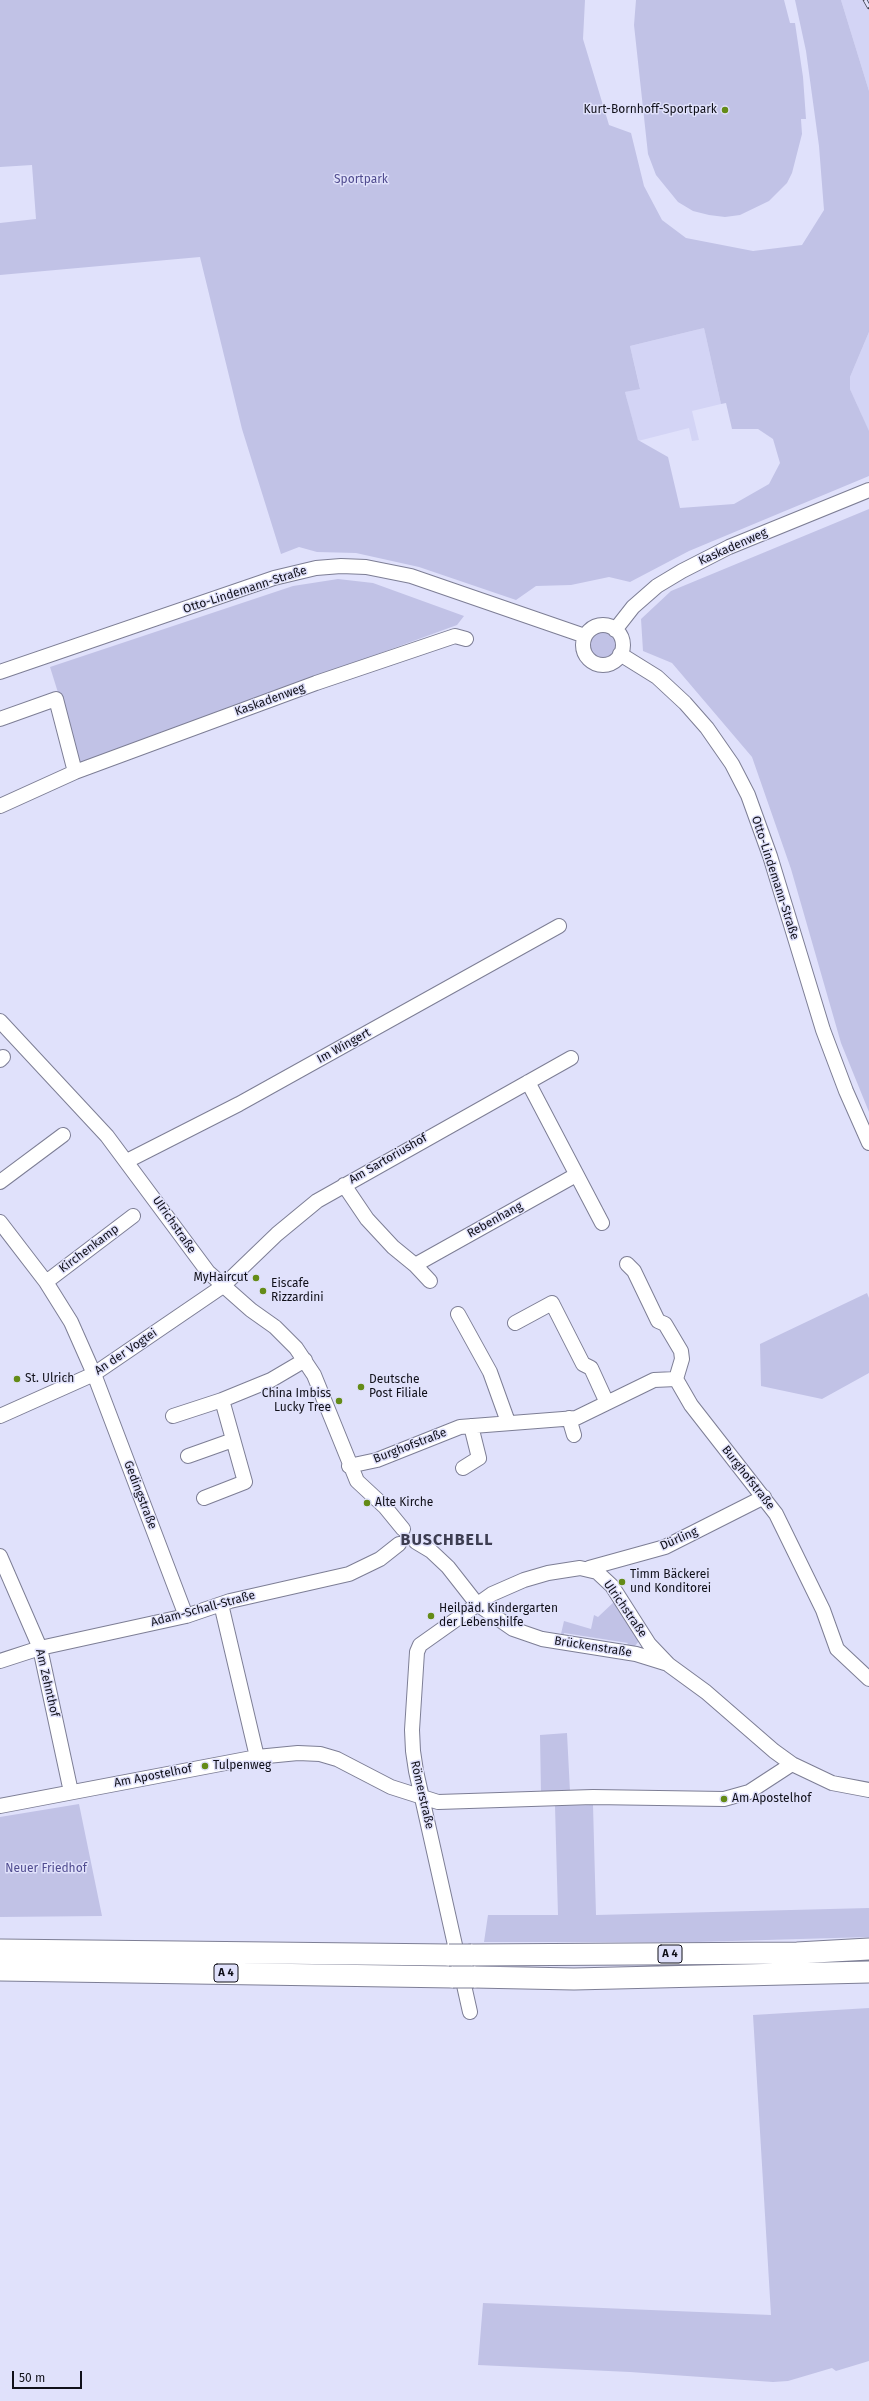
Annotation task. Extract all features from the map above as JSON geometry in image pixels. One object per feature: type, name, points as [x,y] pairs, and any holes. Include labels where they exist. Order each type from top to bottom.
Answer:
[{"type":"highway","name":"A 4","points":[[0,1950],[471,1955],[797,1953],[869,1949]]},
{"type":"highway","name":"A 4","points":[[0,1970],[574,1979],[869,1972]]},
{"type":"street","name":"Kaskadenweg","points":[[615,630],[633,607],[645,596],[682,570],[729,547],[869,490]]},
{"type":"street","name":"Otto-Lindemann-Straße","points":[[0,672],[274,578],[323,567],[366,567],[411,576],[585,636]]},
{"type":"street","points":[[598,626],[615,630],[621,638],[620,654],[610,663],[597,664],[586,656],[583,643],[585,636],[593,628],[598,626]]},
{"type":"street","name":"Kaskadenweg","points":[[0,806],[75,772],[316,683],[448,638],[455,636],[466,639]]},
{"type":"street","name":"Otto-Lindemann-Straße","points":[[620,654],[657,677],[685,703],[707,728],[732,764],[748,795],[770,856],[823,1030],[846,1092],[869,1143]]},
{"type":"street","points":[[0,719],[56,699],[75,772]]},
{"type":"street","name":"Im Wingert","points":[[127,1161],[246,1100],[559,926]]},
{"type":"street","name":"Ulrichstraße","points":[[0,1021],[89,1116],[127,1161],[188,1247],[208,1272],[251,1310],[275,1327],[305,1360],[320,1390],[350,1466],[361,1486],[385,1507],[403,1529]]},
{"type":"street","name":"Am Sartoriushof","points":[[223,1286],[311,1205],[571,1058]]},
{"type":"street","points":[[528,1082],[602,1223]]},
{"type":"street","points":[[0,1182],[63,1135]]},
{"type":"street","name":"Rebenhang","points":[[415,1265],[576,1175]]},
{"type":"street","points":[[344,1185],[367,1219],[393,1247],[415,1265],[430,1281]]},
{"type":"street","name":"Kirchenkamp","points":[[46,1282],[133,1216]]},
{"type":"street","points":[[0,1222],[46,1282],[71,1322],[94,1374]]},
{"type":"street","points":[[627,1264],[634,1271],[658,1321],[665,1324],[681,1351],[682,1359],[676,1379]]},
{"type":"street","name":"An der Vogtei","points":[[0,1416],[94,1374],[223,1286]]},
{"type":"street","points":[[515,1323],[552,1303],[582,1364],[591,1368],[608,1403]]},
{"type":"street","points":[[458,1314],[490,1372],[508,1422]]},
{"type":"street","points":[[173,1416],[209,1402],[222,1400],[271,1380],[305,1360]]},
{"type":"street","name":"Gedingstraße","points":[[94,1374],[186,1616]]},
{"type":"street","name":"Burghofstraße","points":[[350,1466],[377,1460],[450,1430],[508,1422],[582,1416],[654,1380],[676,1379],[691,1405],[776,1514],[823,1610],[837,1649],[846,1660],[869,1679]]},
{"type":"street","points":[[204,1498],[245,1482],[222,1400]]},
{"type":"street","points":[[569,1418],[574,1435]]},
{"type":"street","points":[[463,1468],[479,1458],[471,1426]]},
{"type":"street","points":[[188,1456],[234,1440]]},
{"type":"street","name":"Dürling","points":[[589,1568],[665,1547],[764,1497]]},
{"type":"street","points":[[403,1529],[413,1530],[416,1536],[416,1542],[408,1548],[399,1544],[398,1534],[403,1529]]},
{"type":"street","points":[[416,1542],[425,1546],[441,1560],[477,1604],[492,1594],[524,1580],[554,1572],[589,1568]]},
{"type":"street","name":"Adam-Schall-Straße","points":[[0,1661],[40,1648],[186,1616],[220,1604],[298,1584],[349,1574],[380,1559],[399,1544]]},
{"type":"street","name":"Am Zehnthof","points":[[0,1556],[40,1648],[71,1792]]},
{"type":"street","name":"Ulrichstraße","points":[[589,1568],[601,1575],[612,1586],[644,1636],[669,1665],[706,1692],[792,1764],[832,1783],[869,1790]]},
{"type":"street","points":[[220,1604],[257,1757]]},
{"type":"street","name":"Brückenstraße","points":[[477,1604],[502,1622],[527,1635],[636,1654],[669,1665]]},
{"type":"street","name":"Römerstraße","points":[[470,2012],[413,1751],[417,1652],[424,1641],[460,1619],[477,1604]]},
{"type":"street","points":[[636,1654],[644,1648],[644,1636]]},
{"type":"street","name":"Am Apostelhof","points":[[0,1806],[257,1757],[298,1753],[326,1756],[353,1765],[391,1787],[438,1802],[593,1797],[724,1799],[749,1792],[792,1764]]},
{"type":"shaded area","points":[[841,0],[869,0],[869,91]]},
{"type":"shaded area","points":[[704,328],[721,404],[692,411],[699,440],[692,441],[689,428],[638,441],[625,392],[640,388],[630,346]]},
{"type":"shaded area","points":[[869,332],[869,432],[850,389],[850,377]]},
{"type":"green space","name":"Sportpark","points":[[0,0],[585,0],[583,39],[609,125],[631,133],[644,186],[662,220],[686,238],[753,251],[802,245],[824,210],[819,146],[806,51],[795,0],[841,0],[869,91],[869,332],[850,377],[850,389],[869,431],[869,476],[689,551],[630,582],[609,577],[571,585],[536,586],[516,600],[419,567],[356,553],[317,552],[299,547],[281,554],[242,429],[200,257],[0,275],[0,223],[36,219],[32,165],[0,167]],"holes":[[[704,328],[721,404],[726,403],[732,429],[758,429],[773,439],[780,463],[769,484],[734,504],[680,508],[668,457],[638,440],[625,392],[640,389],[630,346]]]},
{"type":"green space","name":"Kurt-Bornhoff-Sportpark","points":[[636,0],[784,0],[790,23],[795,23],[803,77],[806,119],[801,119],[802,134],[792,173],[787,183],[769,201],[740,215],[725,217],[709,215],[693,211],[678,202],[656,175],[648,154],[634,25]]},
{"type":"green space","points":[[869,509],[869,1112],[841,1043],[791,869],[752,757],[672,663],[643,651],[641,619],[671,591]]},
{"type":"green space","points":[[338,579],[373,583],[464,616],[457,625],[80,763],[50,667],[293,586]]},
{"type":"green space","points":[[603,632],[612,636],[616,645],[612,654],[603,658],[594,654],[590,645],[594,636]]},
{"type":"green space","points":[[867,1293],[869,1298],[869,1373],[822,1399],[761,1386],[760,1344]]},
{"type":"green space","points":[[616,1600],[639,1641],[635,1646],[625,1647],[628,1643],[564,1633],[563,1638],[560,1638],[564,1621],[591,1629],[594,1615],[598,1617]]},
{"type":"green space","points":[[567,1733],[570,1792],[541,1793],[540,1735]]},
{"type":"green space","name":"Neuer Friedhof","points":[[79,1804],[102,1916],[0,1917],[0,1817]]},
{"type":"green space","points":[[593,1805],[596,1915],[869,1908],[869,1937],[697,1942],[484,1942],[488,1915],[558,1915],[555,1806]]},
{"type":"green space","points":[[869,2008],[869,2361],[836,2371],[832,2368],[788,2381],[773,2382],[630,2372],[478,2365],[483,2303],[771,2315],[753,2015]]},
{"type":"railway","points":[[865,0],[869,7]]},
{"type":"place","name":"Kurt-Bornhoff-Sportpark","points":[[725,110]]},
{"type":"place","name":"MyHaircut","points":[[256,1278]]},
{"type":"place","name":"Eiscafe Rizzardini","points":[[263,1291]]},
{"type":"place","name":"St. Ulrich","points":[[17,1379]]},
{"type":"place","name":"Deutsche Post Filiale","points":[[361,1387]]},
{"type":"place","name":"China Imbiss Lucky Tree","points":[[339,1401]]},
{"type":"place","name":"Alte Kirche","points":[[367,1503]]},
{"type":"place","name":"Timm Bäckerei und Konditorei","points":[[622,1582]]},
{"type":"place","name":"Heilpäd. Kindergarten der Lebenshilfe","points":[[431,1616]]},
{"type":"place","name":"Tulpenweg","points":[[205,1766]]},
{"type":"place","name":"Am Apostelhof","points":[[724,1799]]},
{"type":"district","name":"BUSCHBELL","points":[[447,1541]]}]
